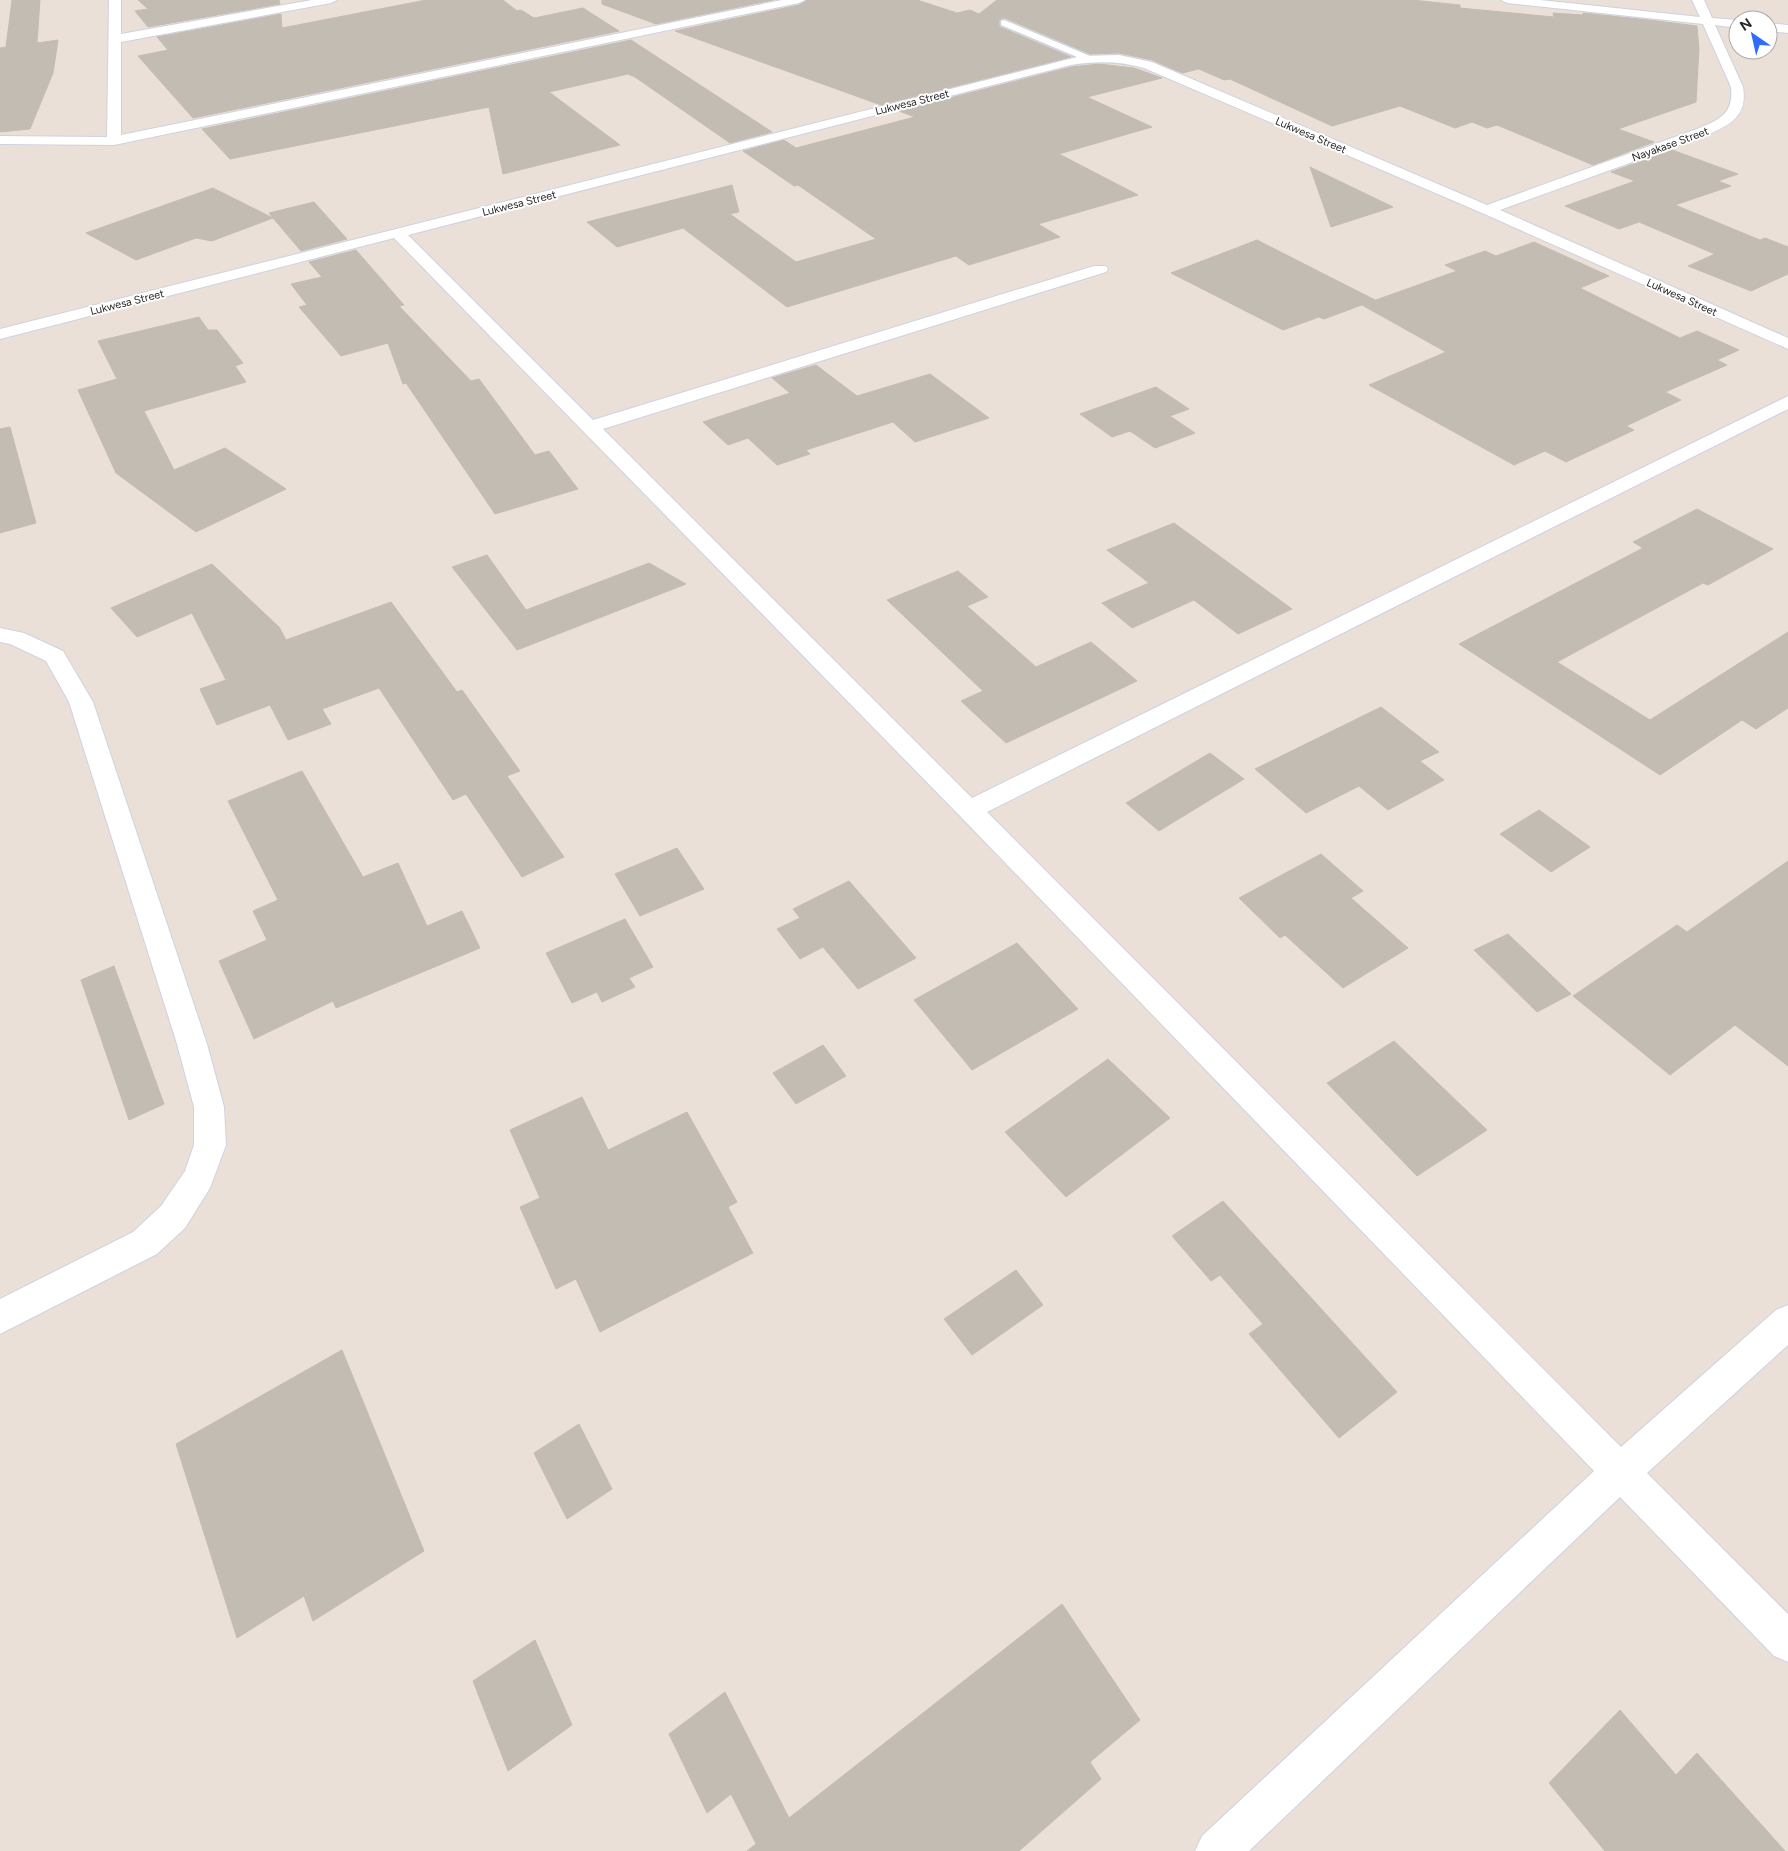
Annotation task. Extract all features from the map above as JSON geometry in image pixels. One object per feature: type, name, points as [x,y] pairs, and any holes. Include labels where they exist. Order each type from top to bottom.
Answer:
[{"type":"street","points":[[114,140],[115,0]]},
{"type":"street","points":[[115,39],[331,0]]},
{"type":"street","points":[[0,140],[114,140],[799,0]]},
{"type":"street","points":[[1507,0],[1728,23]]},
{"type":"street","name":"Nayakase Street","points":[[1487,210],[1702,132],[1726,120],[1738,106],[1739,96],[1698,0]]},
{"type":"street","name":"Lukwesa Street","points":[[0,334],[1087,58],[1112,57],[1148,65],[1487,210],[1788,344]]},
{"type":"street","points":[[398,234],[969,810],[1788,1642]]},
{"type":"street","points":[[590,427],[1100,269]]},
{"type":"street","points":[[969,810],[1788,402]]},
{"type":"street","points":[[0,635],[16,638],[55,656],[81,702],[192,1044],[209,1107],[210,1145],[199,1178],[194,1186],[173,1217],[145,1243],[0,1317]]},
{"type":"street","points":[[1216,1851],[1621,1471],[1788,1322]]},
{"type":"lane","points":[[1004,23],[1087,58]]},
{"type":"building","points":[[12,0],[40,0],[37,43],[58,40],[53,73],[30,129],[0,132],[0,48],[6,47]]},
{"type":"building","points":[[138,0],[279,0],[280,4],[148,27],[135,11],[148,9]]},
{"type":"building","points":[[426,0],[503,0],[517,11],[521,10],[534,18],[583,8],[619,31],[193,118],[138,56],[168,50],[157,37],[281,14],[282,28]]},
{"type":"building","points":[[602,0],[773,0],[656,24],[602,4]]},
{"type":"building","points":[[807,0],[917,0],[957,13],[970,10],[979,14],[997,0],[1412,0],[1460,5],[1460,8],[1554,17],[1553,13],[1583,15],[1583,13],[1649,20],[1697,26],[1699,49],[1696,102],[1618,129],[1654,142],[1593,165],[1497,125],[1487,128],[1472,122],[1455,128],[1400,106],[1332,126],[1230,79],[1224,80],[1199,69],[1182,73],[1152,60],[1119,53],[1090,54],[1005,18],[999,20],[1000,27],[1071,57],[881,105],[675,31],[799,5]]},
{"type":"building","points":[[631,40],[772,132],[730,143],[628,74],[549,92],[620,145],[503,174],[489,107],[230,159],[202,129]]},
{"type":"building","points":[[1099,64],[1134,68],[1162,78],[1087,97],[1152,127],[1059,154],[1138,195],[1038,224],[1060,237],[969,265],[956,256],[787,307],[683,228],[617,247],[587,222],[732,185],[739,212],[730,214],[796,262],[876,239],[798,185],[794,186],[743,151],[784,140],[796,148],[915,117],[899,111],[1071,67]]},
{"type":"building","points":[[1672,150],[1738,174],[1718,181],[1731,186],[1675,205],[1760,240],[1765,238],[1788,247],[1788,274],[1751,291],[1688,266],[1715,254],[1639,222],[1619,229],[1565,206],[1635,181],[1611,172]]},
{"type":"building","points":[[1310,167],[1393,207],[1331,227]]},
{"type":"building","points":[[213,188],[273,218],[212,241],[196,238],[136,260],[86,233]]},
{"type":"building","points":[[314,202],[347,239],[301,251],[269,213]]},
{"type":"building","points":[[1257,240],[1375,300],[1324,319],[1319,317],[1283,330],[1171,273]]},
{"type":"building","points":[[1534,242],[1609,276],[1580,288],[1680,338],[1697,331],[1739,350],[1717,360],[1727,365],[1665,392],[1681,400],[1626,426],[1634,430],[1566,462],[1545,451],[1514,465],[1369,385],[1446,352],[1362,305],[1457,271],[1445,265],[1485,251],[1496,256]]},
{"type":"building","points":[[356,250],[404,305],[399,306],[471,381],[479,379],[535,455],[549,451],[578,489],[495,514],[406,383],[403,384],[388,343],[341,356],[299,307],[307,305],[291,284],[322,277],[309,262]]},
{"type":"building","points":[[199,317],[208,330],[217,330],[243,363],[235,366],[246,382],[144,411],[174,470],[225,448],[286,489],[196,532],[116,473],[78,390],[117,379],[98,341]]},
{"type":"building","points":[[816,365],[857,396],[930,374],[989,418],[915,442],[893,422],[806,450],[810,454],[777,465],[748,438],[728,445],[703,422],[790,393],[772,378]]},
{"type":"building","points":[[1156,387],[1189,409],[1170,416],[1195,433],[1155,448],[1130,431],[1112,437],[1080,414]]},
{"type":"building","points":[[10,427],[36,523],[0,533],[0,429]]},
{"type":"building","points":[[1697,509],[1773,549],[1708,585],[1703,583],[1557,662],[1650,720],[1788,632],[1788,708],[1756,729],[1742,720],[1660,775],[1459,644],[1643,548],[1633,542]]},
{"type":"building","points":[[1174,523],[1292,609],[1238,634],[1194,600],[1132,628],[1102,603],[1149,583],[1107,550]]},
{"type":"building","points":[[487,555],[526,610],[649,563],[686,584],[517,650],[452,567]]},
{"type":"building","points":[[212,564],[279,627],[286,640],[391,602],[457,692],[462,690],[520,771],[507,776],[564,857],[522,877],[466,794],[453,800],[379,688],[322,709],[331,724],[288,740],[270,705],[217,725],[200,689],[226,680],[192,613],[137,637],[111,608]]},
{"type":"building","points":[[958,571],[988,597],[967,606],[1036,667],[1091,642],[1137,681],[1006,743],[961,701],[983,691],[887,600]]},
{"type":"building","points":[[1381,707],[1439,752],[1420,761],[1444,780],[1388,810],[1359,786],[1306,813],[1255,769]]},
{"type":"building","points":[[1210,753],[1244,779],[1159,831],[1126,803]]},
{"type":"building","points":[[302,771],[363,877],[398,863],[427,926],[462,911],[480,948],[336,1008],[333,1001],[254,1039],[219,961],[267,940],[253,911],[278,900],[228,801]]},
{"type":"building","points":[[1539,810],[1590,847],[1551,872],[1500,834]]},
{"type":"building","points":[[677,848],[704,889],[640,916],[615,874]]},
{"type":"building","points":[[1321,854],[1363,891],[1351,898],[1408,948],[1343,988],[1285,935],[1280,938],[1239,898]]},
{"type":"building","points":[[1788,861],[1788,1066],[1735,1025],[1670,1075],[1573,996],[1677,925],[1687,932]]},
{"type":"building","points":[[849,881],[916,958],[858,989],[823,947],[800,959],[777,929],[800,918],[793,909]]},
{"type":"building","points":[[625,919],[653,967],[629,978],[635,987],[602,1002],[597,992],[572,1003],[546,953]]},
{"type":"building","points":[[1508,934],[1571,994],[1537,1012],[1474,950]]},
{"type":"building","points":[[1017,943],[1078,1009],[972,1070],[914,1000]]},
{"type":"building","points":[[114,966],[164,1104],[129,1120],[81,980]]},
{"type":"building","points":[[1394,1041],[1487,1130],[1417,1176],[1327,1083]]},
{"type":"building","points":[[823,1045],[846,1076],[796,1104],[773,1073]]},
{"type":"building","points":[[1108,1059],[1170,1118],[1066,1197],[1005,1132]]},
{"type":"building","points":[[582,1097],[608,1150],[687,1112],[737,1202],[728,1207],[753,1253],[600,1332],[576,1279],[556,1289],[520,1207],[540,1198],[510,1130]]},
{"type":"building","points":[[1223,1201],[1397,1392],[1339,1438],[1249,1334],[1263,1324],[1220,1275],[1211,1281],[1172,1236]]},
{"type":"building","points":[[1016,1270],[1043,1305],[972,1355],[944,1319]]},
{"type":"building","points":[[342,1350],[424,1551],[313,1621],[304,1596],[237,1638],[176,1444]]},
{"type":"building","points":[[579,1424],[612,1489],[567,1519],[534,1453]]},
{"type":"building","points":[[1062,1604],[1140,1720],[1090,1762],[1101,1779],[1019,1851],[747,1851],[756,1844],[731,1794],[707,1813],[669,1734],[725,1692],[789,1818]]},
{"type":"building","points":[[535,1640],[572,1725],[508,1771],[473,1681]]},
{"type":"building","points":[[1620,1710],[1676,1775],[1697,1753],[1785,1851],[1605,1851],[1549,1783]]}]
